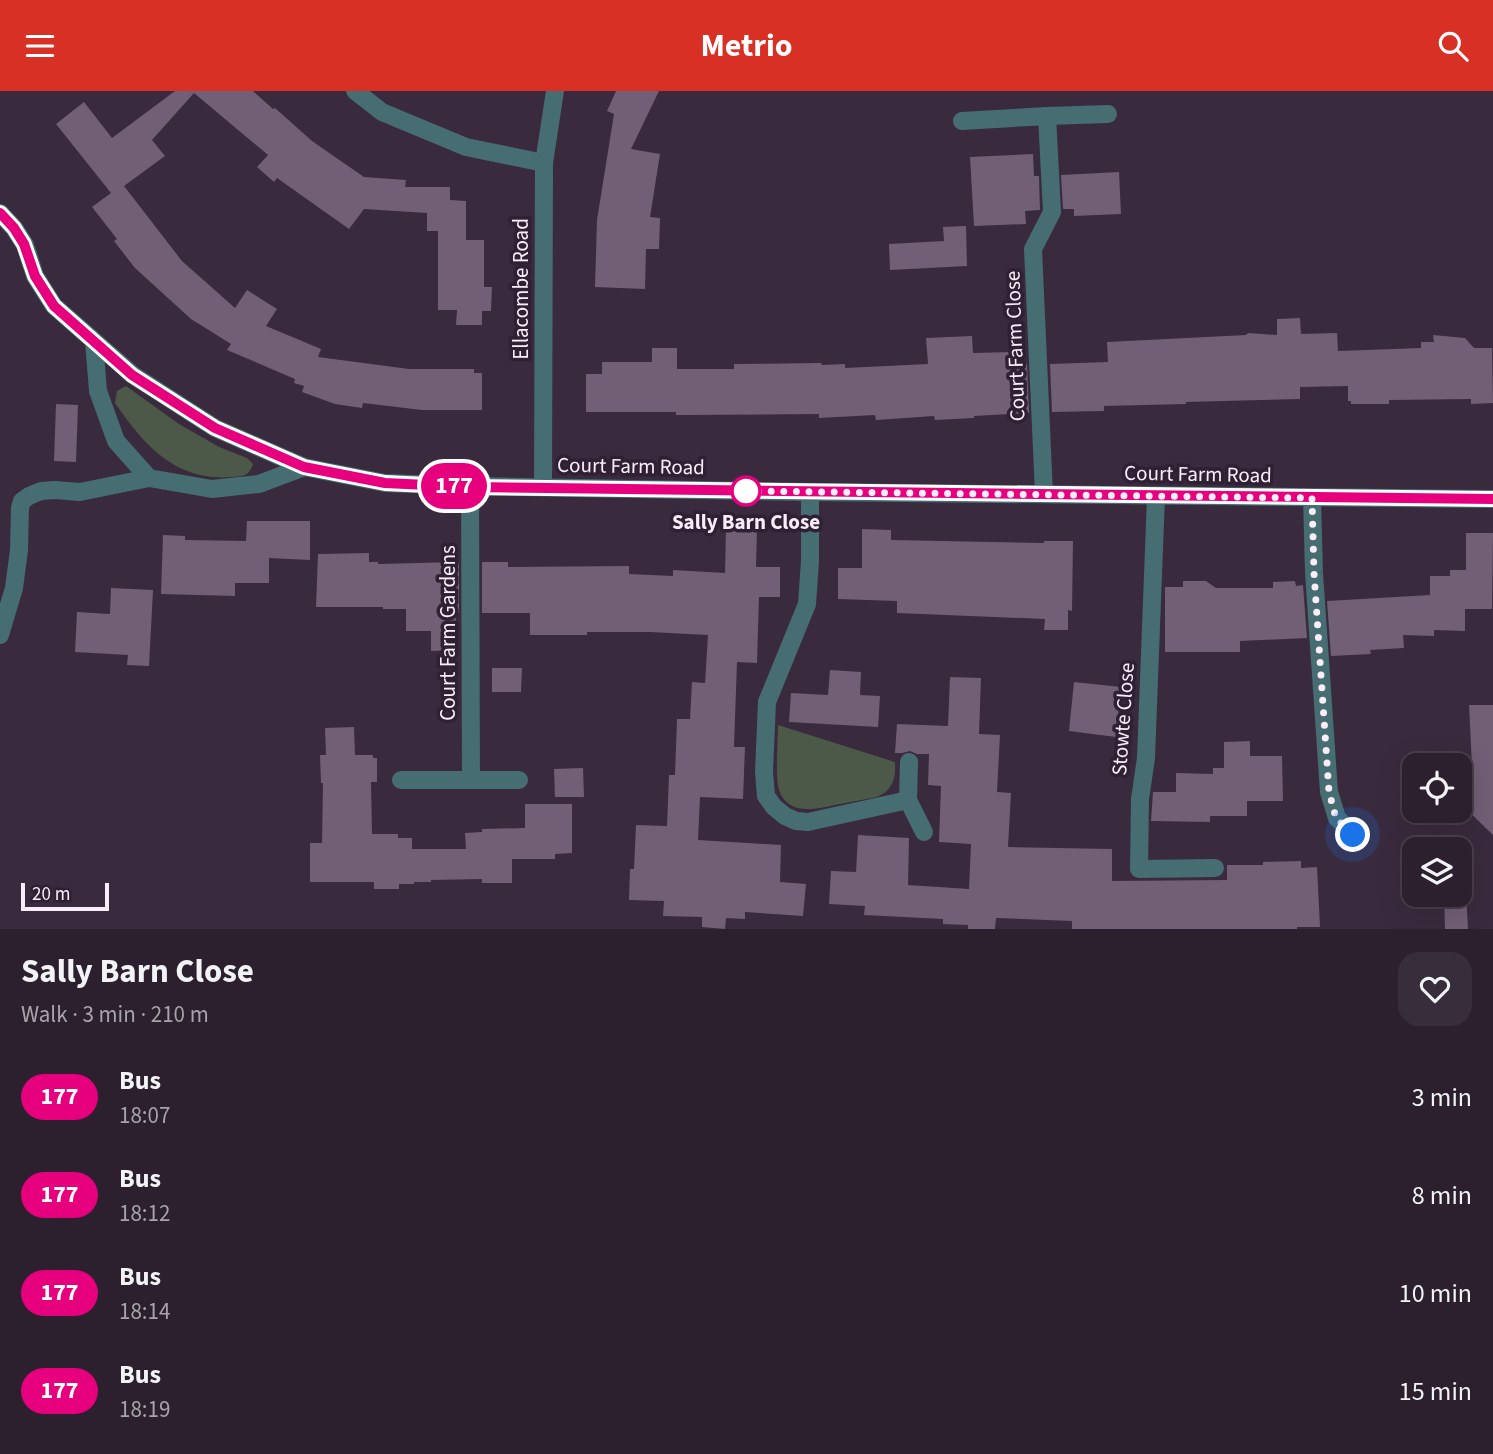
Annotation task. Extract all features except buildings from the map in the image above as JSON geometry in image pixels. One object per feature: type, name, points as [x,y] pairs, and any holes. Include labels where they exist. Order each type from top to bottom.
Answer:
[{"type":"street","points":[[355,91],[382,112],[466,147],[544,163]]},
{"type":"street","name":"Ellacombe Road","points":[[543,487],[544,163],[555,91]]},
{"type":"street","points":[[962,121],[1108,114]]},
{"type":"street","name":"Court Farm Close","points":[[1044,494],[1033,249],[1052,212],[1047,117]]},
{"type":"street","name":"Court Farm Road","points":[[0,213],[24,244],[35,276],[54,306],[132,375],[215,428],[304,467],[385,483],[470,487],[810,492],[1493,499]]},
{"type":"street","points":[[94,341],[98,391],[116,441],[149,478]]},
{"type":"street","points":[[0,635],[15,588],[20,508],[22,501],[29,496],[41,491],[80,492],[149,478],[212,489],[259,485],[304,467]]},
{"type":"street","name":"Court Farm Gardens","points":[[470,487],[471,780]]},
{"type":"street","points":[[810,492],[807,604],[767,702],[764,772],[766,796],[785,816],[808,822],[908,800]]},
{"type":"street","name":"Stowte Close","points":[[1156,496],[1146,758],[1140,799],[1139,869],[1215,868]]},
{"type":"street","points":[[1312,498],[1314,573],[1329,792],[1336,818],[1353,835]]},
{"type":"street","points":[[909,762],[908,800],[924,832]]},
{"type":"street","points":[[401,781],[519,781]]},
{"type":"green space","points":[[126,386],[179,424],[219,447],[247,458],[253,464],[250,471],[240,476],[212,477],[178,467],[163,458],[138,433],[115,403],[117,391]]},
{"type":"green space","points":[[778,725],[895,762],[892,783],[887,791],[877,797],[814,809],[790,805],[784,799],[778,784]]},
{"type":"bus line","name":"177","points":[[0,213],[24,244],[35,276],[54,306],[132,375],[215,428],[304,467],[385,483],[470,487],[1493,499]]},
{"type":"place","name":"Sally Barn Close","points":[[746,491]]},
{"type":"route","points":[[746,491],[1312,498],[1314,573],[1329,792],[1336,818],[1353,835]]}]
